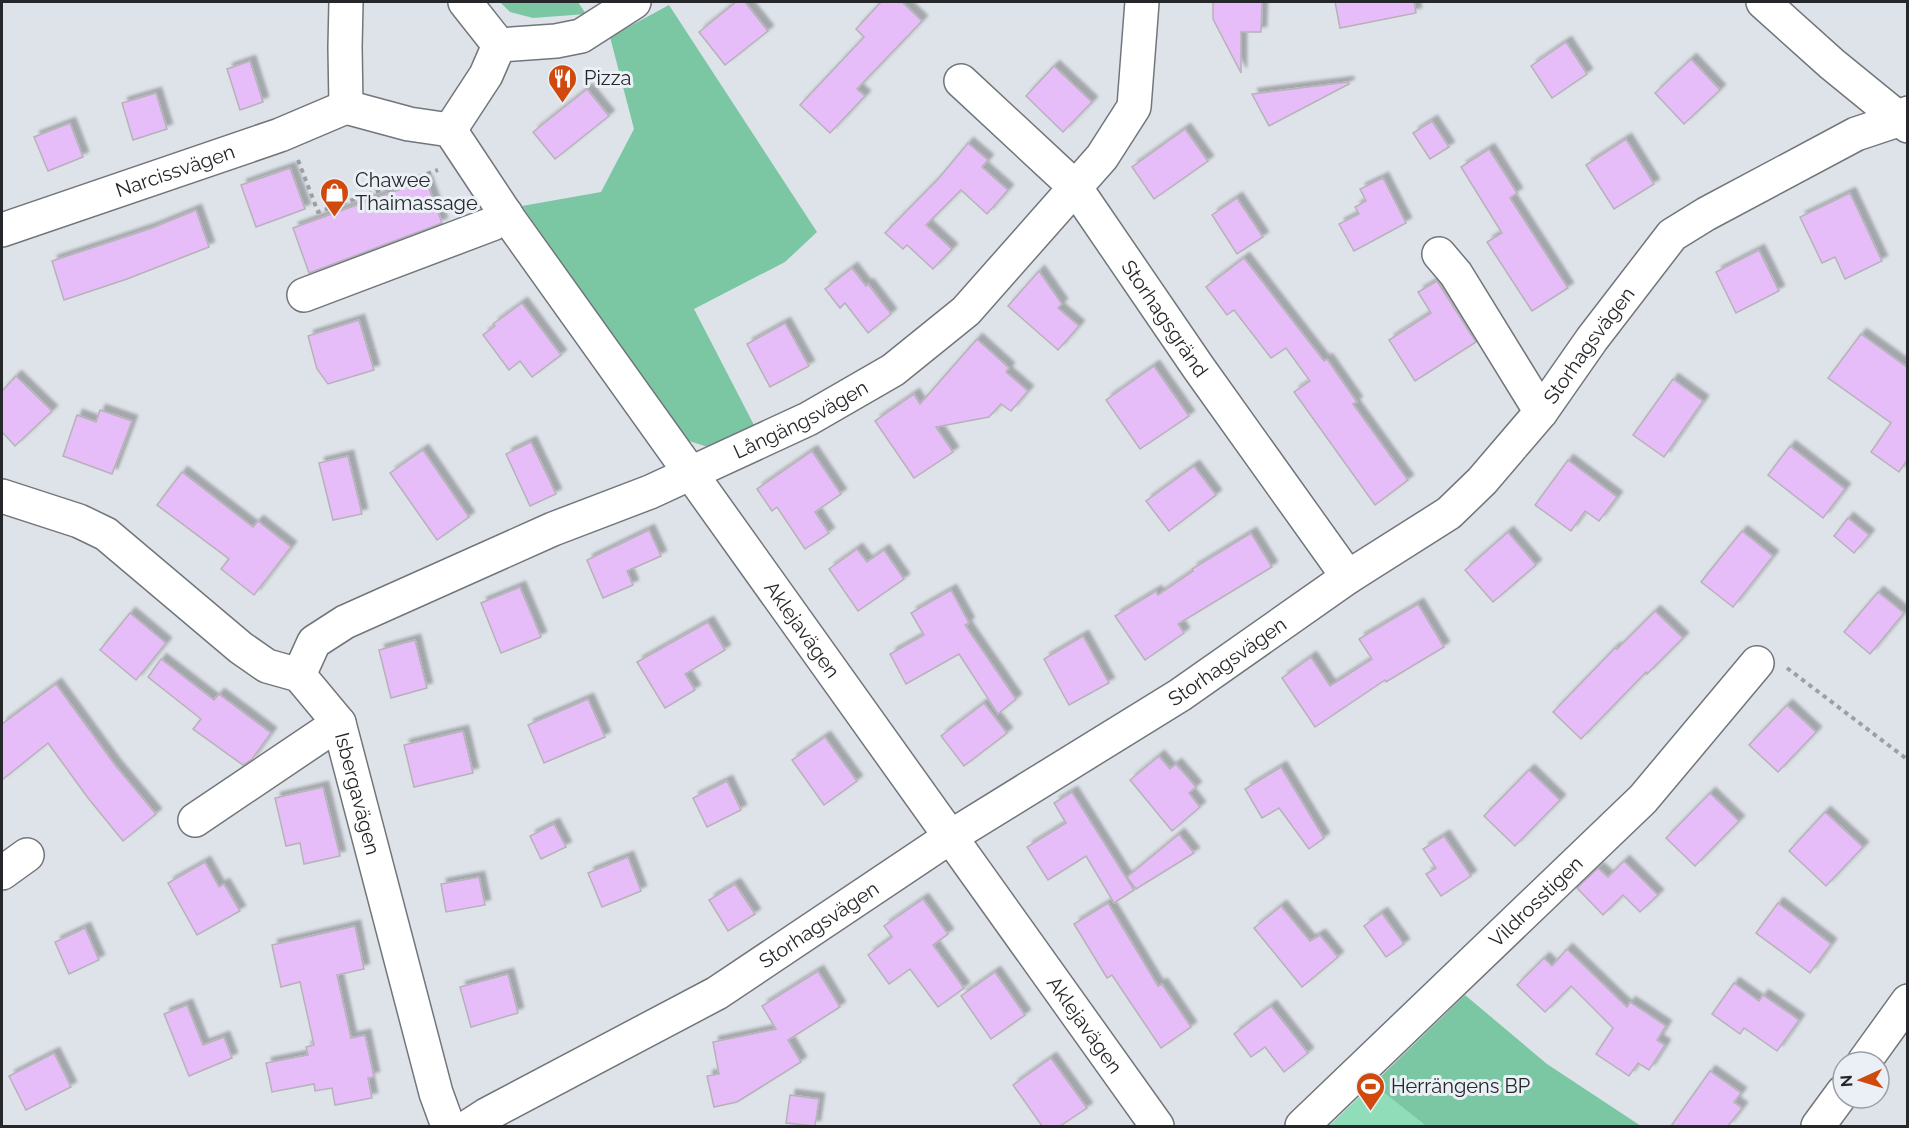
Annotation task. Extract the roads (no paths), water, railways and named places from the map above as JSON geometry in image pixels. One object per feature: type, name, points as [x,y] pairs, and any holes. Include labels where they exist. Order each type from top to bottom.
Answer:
[{"type":"street","points":[[346,2],[346,107],[408,124],[450,130],[486,75],[499,45]]},
{"type":"street","points":[[465,2],[499,45]]},
{"type":"street","points":[[499,45],[556,41],[581,36],[634,2]]},
{"type":"street","name":"Långängsvägen","points":[[299,675],[314,642],[345,622],[554,529],[650,492],[808,419],[893,370],[966,311],[1102,157],[1134,107],[1142,2]]},
{"type":"street","points":[[1763,2],[1832,64],[1904,120]]},
{"type":"street","name":"Storhagsgränd","points":[[961,81],[1076,187],[1198,368],[1348,577]]},
{"type":"street","name":"Narcissvägen","points":[[2,230],[280,135],[346,107]]},
{"type":"street","name":"Storhagsvägen","points":[[469,1126],[717,993],[950,837],[1180,694],[1348,577],[1449,513],[1482,482],[1541,412],[1592,339],[1672,235],[1706,214],[1856,134],[1904,120]]},
{"type":"street","name":"Aklejavägen","points":[[450,130],[506,214],[1157,1126]]},
{"type":"street","points":[[304,295],[492,224],[506,214]]},
{"type":"street","points":[[1439,254],[1456,274],[1541,412]]},
{"type":"street","points":[[2,496],[79,521],[106,534],[241,648],[267,666],[299,675]]},
{"type":"street","name":"Vildrosstigen","points":[[1302,1126],[1643,799],[1757,663]]},
{"type":"street","name":"Isbergavägen","points":[[299,675],[339,723],[436,1093],[448,1126]]},
{"type":"street","points":[[195,820],[339,723]]},
{"type":"street","points":[[1873,1050],[1908,1001]]},
{"type":"street","points":[[1818,1126],[1831,1108]]},
{"type":"place","name":"Pizza","points":[[563,104]]},
{"type":"place","name":"Chawee Thaimassage","points":[[334,218]]},
{"type":"place","name":"Herrängens BP","points":[[1370,1112]]}]
